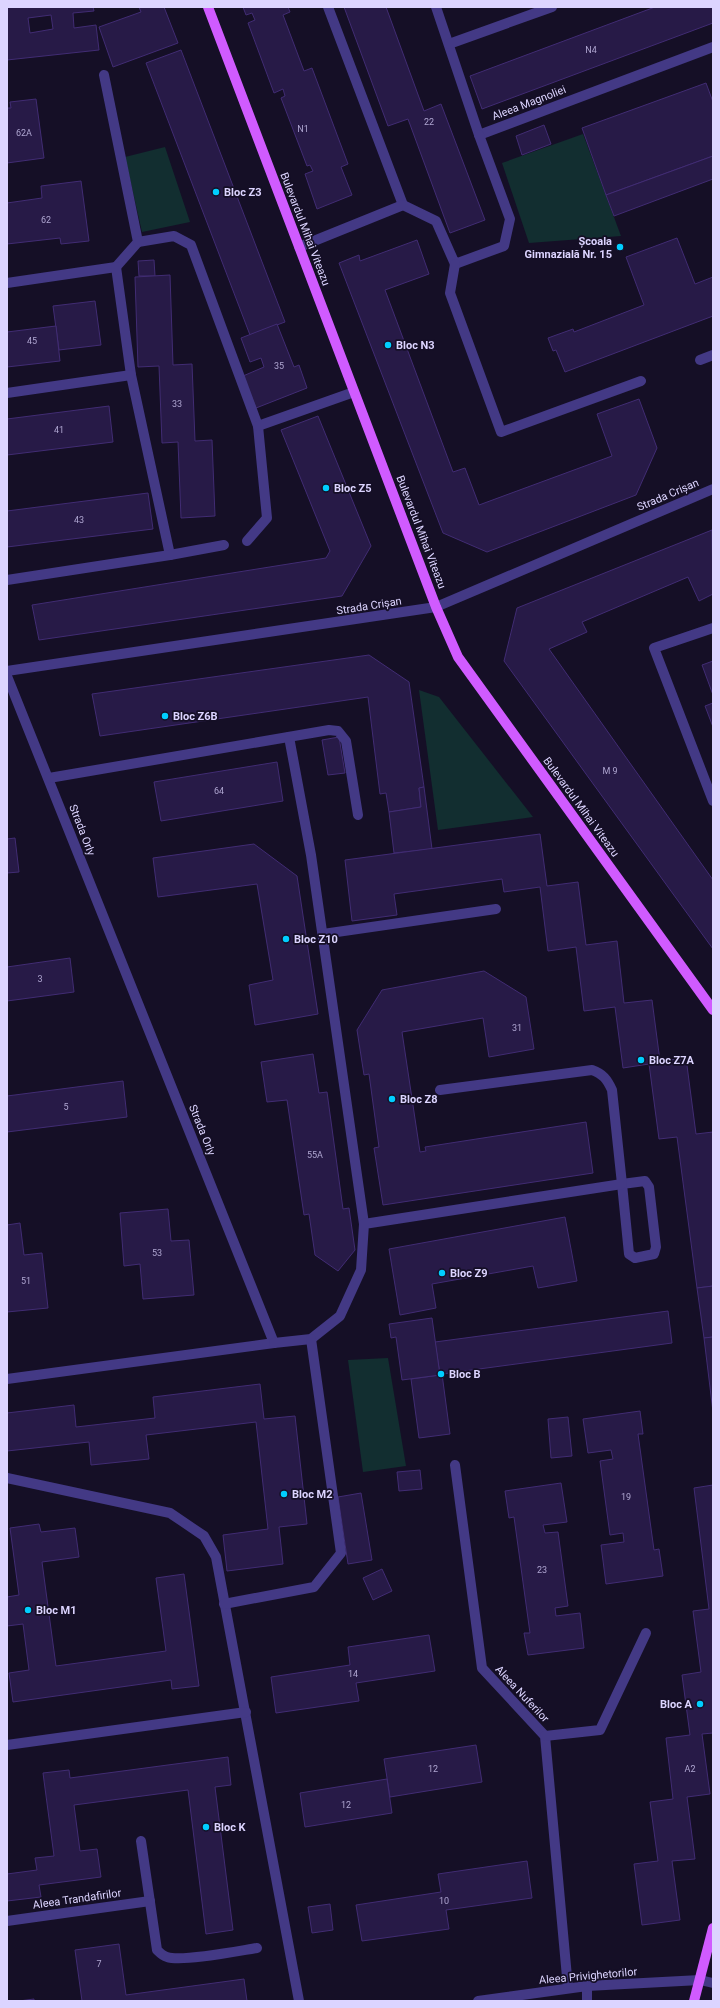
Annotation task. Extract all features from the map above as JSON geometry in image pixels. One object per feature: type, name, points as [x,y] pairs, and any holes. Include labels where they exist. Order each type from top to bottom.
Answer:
[{"type":"main road","name":"Bulevardul Mihai Viteazu","points":[[208,7],[436,607],[458,657],[713,1010]]},
{"type":"main road","points":[[694,2001],[713,1928]]},
{"type":"street","points":[[328,7],[403,205],[436,221],[455,264],[450,293],[501,432],[641,381]]},
{"type":"street","points":[[436,7],[479,135],[510,219],[504,246],[455,264]]},
{"type":"street","points":[[449,44],[552,7]]},
{"type":"street","name":"Aleea Magnoliei","points":[[479,135],[713,47]]},
{"type":"street","points":[[104,75],[138,242]]},
{"type":"street","points":[[299,247],[403,205]]},
{"type":"street","points":[[7,282],[116,267],[138,242],[174,236],[191,245],[258,426],[267,518],[247,542]]},
{"type":"street","points":[[116,267],[132,375],[170,555]]},
{"type":"street","points":[[700,360],[713,355]]},
{"type":"street","points":[[7,393],[132,375]]},
{"type":"street","points":[[258,426],[354,392]]},
{"type":"street","name":"Strada Crișan","points":[[7,671],[436,607],[713,490]]},
{"type":"street","points":[[7,580],[170,555],[224,545]]},
{"type":"street","points":[[713,628],[654,648],[713,801]]},
{"type":"street","name":"Strada Orly","points":[[7,676],[274,1343]]},
{"type":"street","points":[[49,778],[329,730],[338,731],[346,741],[358,815]]},
{"type":"street","points":[[7,1380],[311,1339],[340,1316],[361,1270],[364,1224],[312,856],[289,737]]},
{"type":"street","points":[[323,934],[496,909]]},
{"type":"street","points":[[364,1224],[622,1184],[645,1181],[649,1187],[656,1252],[650,1256],[635,1258],[629,1254],[622,1184],[612,1090],[607,1079],[592,1070],[440,1090]]},
{"type":"street","points":[[224,1604],[314,1587],[341,1553],[311,1339]]},
{"type":"street","name":"Aleea Nuferilor","points":[[455,1465],[482,1668],[545,1736],[568,1988]]},
{"type":"street","points":[[7,1478],[170,1513],[204,1536],[216,1557],[299,2001]]},
{"type":"street","points":[[545,1736],[600,1730],[646,1633]]},
{"type":"street","points":[[7,1744],[246,1712]]},
{"type":"street","points":[[141,1841],[157,1950],[160,1954],[168,1958],[183,1958],[257,1948]]},
{"type":"street","name":"Aleea Trandafirilor","points":[[7,1921],[150,1901]]},
{"type":"street","name":"Aleea Privighetorilor","points":[[478,2001],[587,1986],[700,1980],[713,1983]]},
{"type":"street","points":[[587,1986],[587,2001]]},
{"type":"green space","points":[[583,134],[621,236],[529,243],[502,163]]},
{"type":"green space","points":[[165,147],[190,222],[142,232],[125,157]]},
{"type":"green space","points":[[419,690],[439,697],[533,817],[438,830]]},
{"type":"green space","points":[[388,1358],[406,1466],[363,1472],[348,1360]]},
{"type":"building","points":[[7,7],[93,7],[94,11],[73,13],[74,28],[96,25],[99,50],[7,60]],"holes":[[[51,15],[53,29],[30,33],[28,18]]]},
{"type":"building","points":[[139,7],[164,7],[178,43],[113,67],[99,27],[141,12]]},
{"type":"building","points":[[243,7],[288,7],[290,12],[283,15],[304,71],[312,68],[348,164],[341,167],[352,195],[317,209],[305,174],[313,171],[310,165],[307,166],[281,98],[285,96],[283,89],[274,93],[248,23],[255,20],[252,13],[246,15]]},
{"type":"building","points":[[344,7],[386,7],[424,111],[441,104],[485,220],[450,233],[408,119],[388,126]]},
{"type":"building","points":[[655,7],[713,7],[713,23],[482,109],[470,76]]},
{"type":"building","name":"Bloc Z3","points":[[181,50],[285,322],[250,335],[146,63]]},
{"type":"building","points":[[706,83],[713,102],[713,156],[606,195],[582,128]]},
{"type":"building","points":[[36,99],[44,158],[7,163],[7,108],[11,108],[10,102]]},
{"type":"building","points":[[544,125],[551,144],[522,155],[516,136]]},
{"type":"building","points":[[713,156],[713,179],[614,216],[606,195]]},
{"type":"building","points":[[81,181],[89,241],[61,244],[60,238],[7,244],[7,203],[42,198],[41,186]]},
{"type":"building","points":[[677,238],[695,284],[713,277],[713,316],[565,372],[556,350],[553,351],[548,338],[573,329],[574,332],[644,305],[626,257]]},
{"type":"building","name":"Bloc N3","points":[[417,240],[429,274],[385,290],[453,472],[465,468],[479,505],[612,456],[597,414],[639,399],[657,448],[636,495],[487,552],[443,533],[339,263],[359,255],[360,261]]},
{"type":"building","points":[[154,260],[155,276],[139,276],[138,261]]},
{"type":"building","points":[[170,275],[173,365],[192,364],[195,441],[212,440],[215,516],[181,518],[178,442],[162,443],[159,366],[138,367],[135,277]]},
{"type":"building","points":[[95,301],[101,345],[59,350],[53,306]]},
{"type":"building","points":[[277,324],[294,367],[299,365],[307,388],[256,408],[243,376],[264,367],[261,358],[250,362],[241,338]]},
{"type":"building","points":[[56,326],[60,361],[7,367],[7,332]]},
{"type":"building","points":[[109,406],[113,442],[7,455],[7,419]]},
{"type":"building","name":"Bloc Z5","points":[[318,416],[371,546],[342,596],[39,640],[32,605],[326,558],[330,551],[281,430]]},
{"type":"building","points":[[148,493],[153,529],[7,547],[7,511]]},
{"type":"building","points":[[712,530],[713,594],[699,601],[688,577],[582,622],[587,632],[549,649],[713,880],[713,949],[504,661],[517,608]]},
{"type":"building","name":"Bloc Z6B","points":[[369,655],[409,682],[424,787],[419,788],[421,807],[389,812],[386,793],[380,794],[368,697],[100,736],[92,694]]},
{"type":"building","points":[[713,661],[713,695],[702,665]]},
{"type":"building","points":[[713,703],[713,727],[705,706]]},
{"type":"building","points":[[339,737],[345,773],[328,775],[322,740]]},
{"type":"building","points":[[277,762],[283,801],[161,821],[154,782]]},
{"type":"building","points":[[424,787],[432,849],[394,853],[389,812],[421,807],[419,788]]},
{"type":"building","name":"Bloc Z7A","points":[[540,834],[547,886],[578,882],[586,945],[617,941],[624,1003],[652,1000],[660,1061],[686,1058],[696,1134],[713,1132],[713,1286],[697,1288],[677,1137],[659,1139],[649,1064],[623,1068],[615,1007],[584,1011],[576,947],[548,951],[540,887],[504,892],[502,879],[394,894],[397,915],[352,921],[345,860]]},
{"type":"building","points":[[15,838],[19,872],[7,873],[7,839]]},
{"type":"building","name":"Bloc Z10","points":[[254,844],[297,876],[318,1014],[255,1025],[249,985],[273,980],[257,884],[158,897],[153,858]]},
{"type":"building","points":[[70,958],[74,992],[7,1001],[7,967]]},
{"type":"building","name":"Bloc Z8","points":[[484,971],[526,997],[534,1049],[489,1057],[483,1018],[402,1032],[420,1152],[426,1151],[425,1147],[586,1122],[593,1173],[383,1205],[374,1148],[379,1147],[369,1074],[364,1075],[357,1030],[382,990]]},
{"type":"building","points":[[313,1054],[319,1093],[327,1092],[343,1209],[349,1208],[355,1250],[338,1271],[315,1255],[309,1214],[304,1215],[287,1100],[267,1102],[261,1062]]},
{"type":"building","points":[[123,1081],[127,1117],[7,1132],[7,1096]]},
{"type":"building","points":[[168,1209],[171,1241],[189,1240],[194,1295],[143,1299],[140,1264],[124,1266],[120,1213]]},
{"type":"building","name":"Bloc Z9","points":[[565,1217],[577,1281],[538,1288],[533,1266],[432,1284],[436,1308],[400,1315],[389,1249]]},
{"type":"building","points":[[20,1223],[24,1255],[42,1253],[48,1308],[7,1312],[7,1225]]},
{"type":"building","points":[[713,1286],[713,1337],[704,1338],[697,1288]]},
{"type":"building","name":"Bloc B","points":[[668,1311],[672,1343],[442,1374],[450,1434],[419,1438],[411,1379],[440,1375],[435,1342]]},
{"type":"building","points":[[432,1318],[440,1375],[402,1380],[396,1337],[391,1338],[389,1324]]},
{"type":"building","points":[[713,1337],[713,1412],[704,1338]]},
{"type":"building","name":"Bloc M2","points":[[260,1384],[264,1419],[295,1416],[307,1524],[279,1527],[283,1564],[227,1571],[223,1535],[268,1529],[256,1422],[146,1435],[149,1459],[91,1465],[89,1442],[7,1451],[7,1413],[74,1405],[76,1427],[155,1418],[153,1397]]},
{"type":"building","points":[[640,1411],[643,1434],[638,1434],[654,1550],[659,1549],[663,1576],[606,1584],[601,1545],[624,1542],[623,1533],[610,1535],[600,1461],[613,1459],[611,1450],[588,1453],[583,1419]]},
{"type":"building","points":[[568,1417],[572,1456],[551,1458],[548,1419]]},
{"type":"building","points":[[420,1470],[422,1489],[399,1491],[397,1472]]},
{"type":"building","points":[[561,1483],[567,1522],[543,1525],[545,1533],[558,1532],[568,1606],[555,1608],[556,1616],[580,1613],[584,1648],[528,1655],[524,1633],[530,1633],[514,1517],[509,1518],[505,1491]]},
{"type":"building","name":"Bloc A","points":[[713,1485],[713,1733],[702,1734],[710,1794],[687,1797],[695,1859],[672,1861],[680,1920],[642,1925],[634,1864],[658,1861],[650,1802],[673,1799],[666,1738],[690,1735],[682,1675],[701,1672],[693,1611],[709,1609],[694,1488]]},
{"type":"building","points":[[361,1493],[372,1560],[348,1564],[338,1497]]},
{"type":"building","name":"Bloc M1","points":[[39,1524],[41,1532],[75,1528],[79,1557],[42,1562],[56,1666],[166,1651],[156,1578],[184,1574],[199,1686],[172,1689],[171,1680],[13,1702],[9,1673],[29,1670],[23,1624],[7,1626],[7,1597],[19,1595],[10,1528]]},
{"type":"building","points":[[382,1569],[392,1591],[373,1600],[363,1578]]},
{"type":"building","points":[[429,1635],[435,1671],[356,1683],[359,1701],[276,1713],[271,1677],[350,1665],[348,1647]]},
{"type":"building","points":[[476,1745],[482,1782],[390,1797],[384,1759]]},
{"type":"building","name":"Bloc K","points":[[228,1757],[231,1785],[215,1787],[233,1930],[206,1934],[188,1790],[74,1805],[80,1851],[97,1849],[101,1877],[39,1885],[41,1897],[7,1901],[7,1874],[37,1870],[35,1858],[54,1856],[43,1773],[69,1770],[70,1778]]},
{"type":"building","points":[[387,1779],[392,1813],[305,1827],[300,1793]]},
{"type":"building","points":[[527,1861],[532,1898],[446,1910],[449,1929],[362,1941],[356,1905],[441,1892],[438,1874]]},
{"type":"building","points":[[330,1904],[333,1930],[312,1933],[308,1907]]},
{"type":"building","points":[[119,1944],[126,1995],[244,1979],[247,2001],[82,2001],[75,1950]]},
{"type":"building","points":[[34,1999],[34,2001],[19,2001]]},
{"type":"place","name":"Bloc Z3","points":[[216,192]]},
{"type":"place","name":"Școala Gimnazială Nr. 15","points":[[620,247]]},
{"type":"place","name":"Bloc N3","points":[[388,345]]},
{"type":"place","name":"Bloc Z5","points":[[326,488]]},
{"type":"place","name":"Bloc Z6B","points":[[165,716]]},
{"type":"place","name":"Bloc Z10","points":[[286,939]]},
{"type":"place","name":"Bloc Z7A","points":[[641,1060]]},
{"type":"place","name":"Bloc Z8","points":[[392,1099]]},
{"type":"place","name":"Bloc Z9","points":[[442,1273]]},
{"type":"place","name":"Bloc B","points":[[441,1374]]},
{"type":"place","name":"Bloc M2","points":[[284,1494]]},
{"type":"place","name":"Bloc M1","points":[[28,1610]]},
{"type":"place","name":"Bloc A","points":[[700,1704]]},
{"type":"place","name":"Bloc K","points":[[206,1827]]}]
